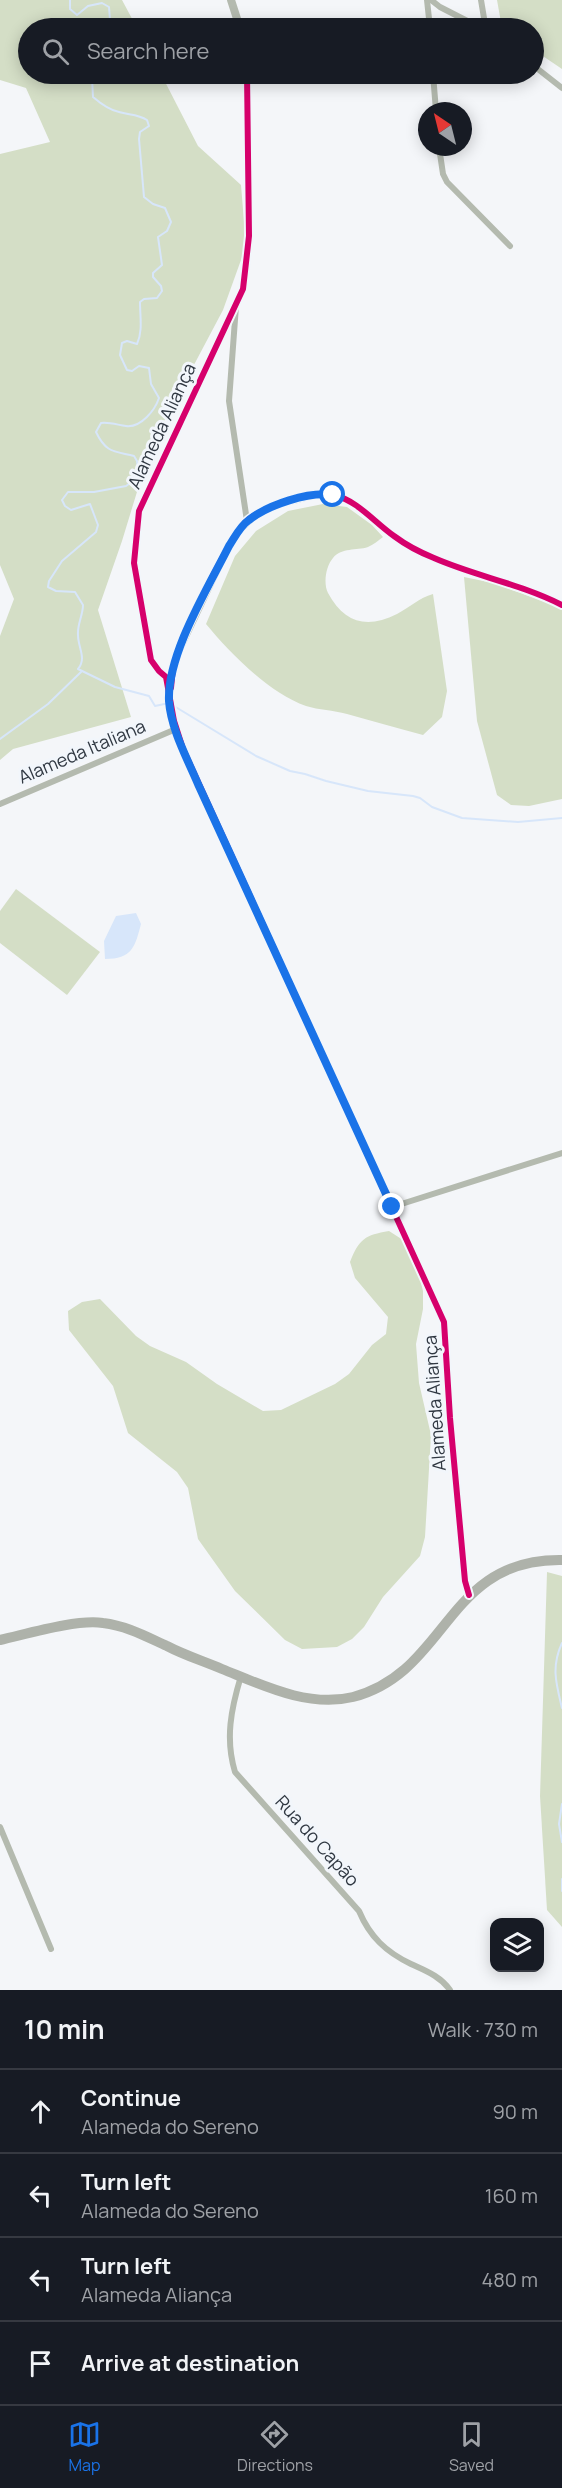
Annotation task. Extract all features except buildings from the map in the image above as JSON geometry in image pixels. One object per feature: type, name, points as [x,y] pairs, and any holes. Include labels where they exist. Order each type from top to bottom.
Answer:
[{"type":"main road","points":[[0,1640],[68,1625],[101,1622],[133,1629],[168,1647],[278,1692],[316,1699],[352,1697],[388,1682],[408,1667],[469,1595],[498,1573],[534,1561],[562,1560]]},
{"type":"street","points":[[231,0],[237,18]]},
{"type":"street","points":[[429,0],[461,18]]},
{"type":"street","points":[[429,0],[430,18]]},
{"type":"street","points":[[481,0],[484,18]]},
{"type":"street","points":[[544,74],[562,88]]},
{"type":"street","name":"Alameda Aliança","points":[[247,84],[249,236],[245,278],[237,302],[139,511],[134,563],[152,660],[166,677],[175,725],[198,784],[444,1322],[465,1581],[469,1595]]},
{"type":"street","points":[[434,84],[435,102]]},
{"type":"street","points":[[440,156],[443,174],[447,182],[510,246]]},
{"type":"street","points":[[237,302],[229,401],[247,520]]},
{"type":"street","points":[[169,700],[175,660],[229,546],[247,520],[281,503],[324,494],[349,500],[410,547],[436,559],[526,589],[562,604]]},
{"type":"street","name":"Alameda Italiana","points":[[0,804],[175,725]]},
{"type":"street","points":[[392,1207],[562,1153]]},
{"type":"street","name":"Rua do Capão","points":[[240,1677],[231,1710],[229,1752],[235,1772],[359,1911],[370,1933],[382,1946],[394,1955],[435,1975],[450,1990]]},
{"type":"street","points":[[0,1827],[51,1949]]},
{"type":"green space","points":[[0,0],[122,0],[132,18],[18,18],[18,84],[166,84],[198,146],[241,185],[246,246],[223,310],[151,446],[98,610],[131,717],[13,749],[0,760],[0,636],[14,599],[0,565],[0,154],[50,142],[26,88],[0,80]]},
{"type":"green space","points":[[497,0],[562,0],[562,69],[544,57],[544,18],[500,18]]},
{"type":"green space","points":[[323,504],[347,507],[372,525],[383,537],[368,547],[341,552],[331,561],[326,575],[326,589],[341,611],[357,620],[376,621],[397,614],[433,594],[447,691],[442,717],[423,735],[342,713],[306,706],[292,700],[251,671],[206,624],[235,556],[256,531],[288,511]]},
{"type":"green space","points":[[464,577],[493,583],[562,608],[562,799],[529,806],[511,805],[497,795],[477,721]]},
{"type":"green space","points":[[16,889],[100,952],[67,995],[0,943],[0,911]]},
{"type":"green space","points":[[389,1231],[403,1240],[419,1275],[423,1291],[423,1309],[416,1344],[419,1383],[431,1435],[425,1537],[420,1556],[383,1597],[364,1627],[352,1639],[337,1647],[302,1649],[285,1640],[235,1591],[198,1539],[188,1488],[177,1472],[128,1433],[113,1386],[69,1330],[68,1311],[82,1302],[100,1299],[136,1336],[150,1346],[186,1362],[217,1384],[263,1411],[281,1410],[335,1384],[349,1374],[372,1345],[386,1334],[388,1317],[355,1278],[350,1262],[364,1239]]},
{"type":"green space","points":[[547,1572],[562,1576],[562,1927],[547,1910],[540,1796]]},
{"type":"water","points":[[136,913],[141,924],[131,950],[121,957],[105,959],[104,941],[116,916]]},
{"type":"waterway","points":[[70,0],[70,9],[77,15],[88,6],[102,3],[109,7],[110,18]]},
{"type":"waterway","points":[[92,84],[93,97],[105,106],[147,120],[149,126],[140,132],[139,139],[144,197],[153,204],[165,208],[171,222],[167,231],[158,237],[162,265],[153,273],[162,291],[157,298],[144,299],[140,302],[139,339],[137,344],[127,341],[122,343],[120,355],[127,370],[132,371],[139,366],[149,368],[151,384],[159,398],[151,413],[137,424],[126,426],[101,423],[96,432],[103,444],[116,452],[134,456],[138,470],[133,481],[126,486],[94,492],[68,492],[62,500],[65,506],[71,510],[90,504],[98,525],[96,532],[62,561],[49,581],[48,587],[56,591],[75,592],[83,605],[78,631],[82,661],[78,669],[115,687],[149,696],[155,706],[169,703]]},
{"type":"waterway","points":[[0,739],[48,704],[81,672]]},
{"type":"waterway","points":[[174,706],[256,756],[290,771],[368,791],[413,796],[432,807],[462,818],[518,822],[562,818]]},
{"type":"waterway","points":[[562,1643],[556,1668],[556,1683],[562,1708]]},
{"type":"waterway","points":[[562,1804],[559,1824],[562,1842]]},
{"type":"waterway","points":[[562,1879],[562,1891]]},
{"type":"cycle path","points":[[247,84],[249,236],[243,289],[139,511],[134,563],[151,660],[166,677],[174,721],[183,749],[444,1322],[450,1418],[465,1581],[469,1595]]},
{"type":"cycle path","points":[[171,688],[174,664],[186,631],[219,564],[240,529],[248,520],[266,509],[302,497],[325,494],[343,498],[418,551],[530,591],[562,605]]},
{"type":"route","points":[[333,495],[324,494],[281,503],[247,520],[229,546],[175,660],[169,700],[183,749],[198,784],[392,1207]]}]
